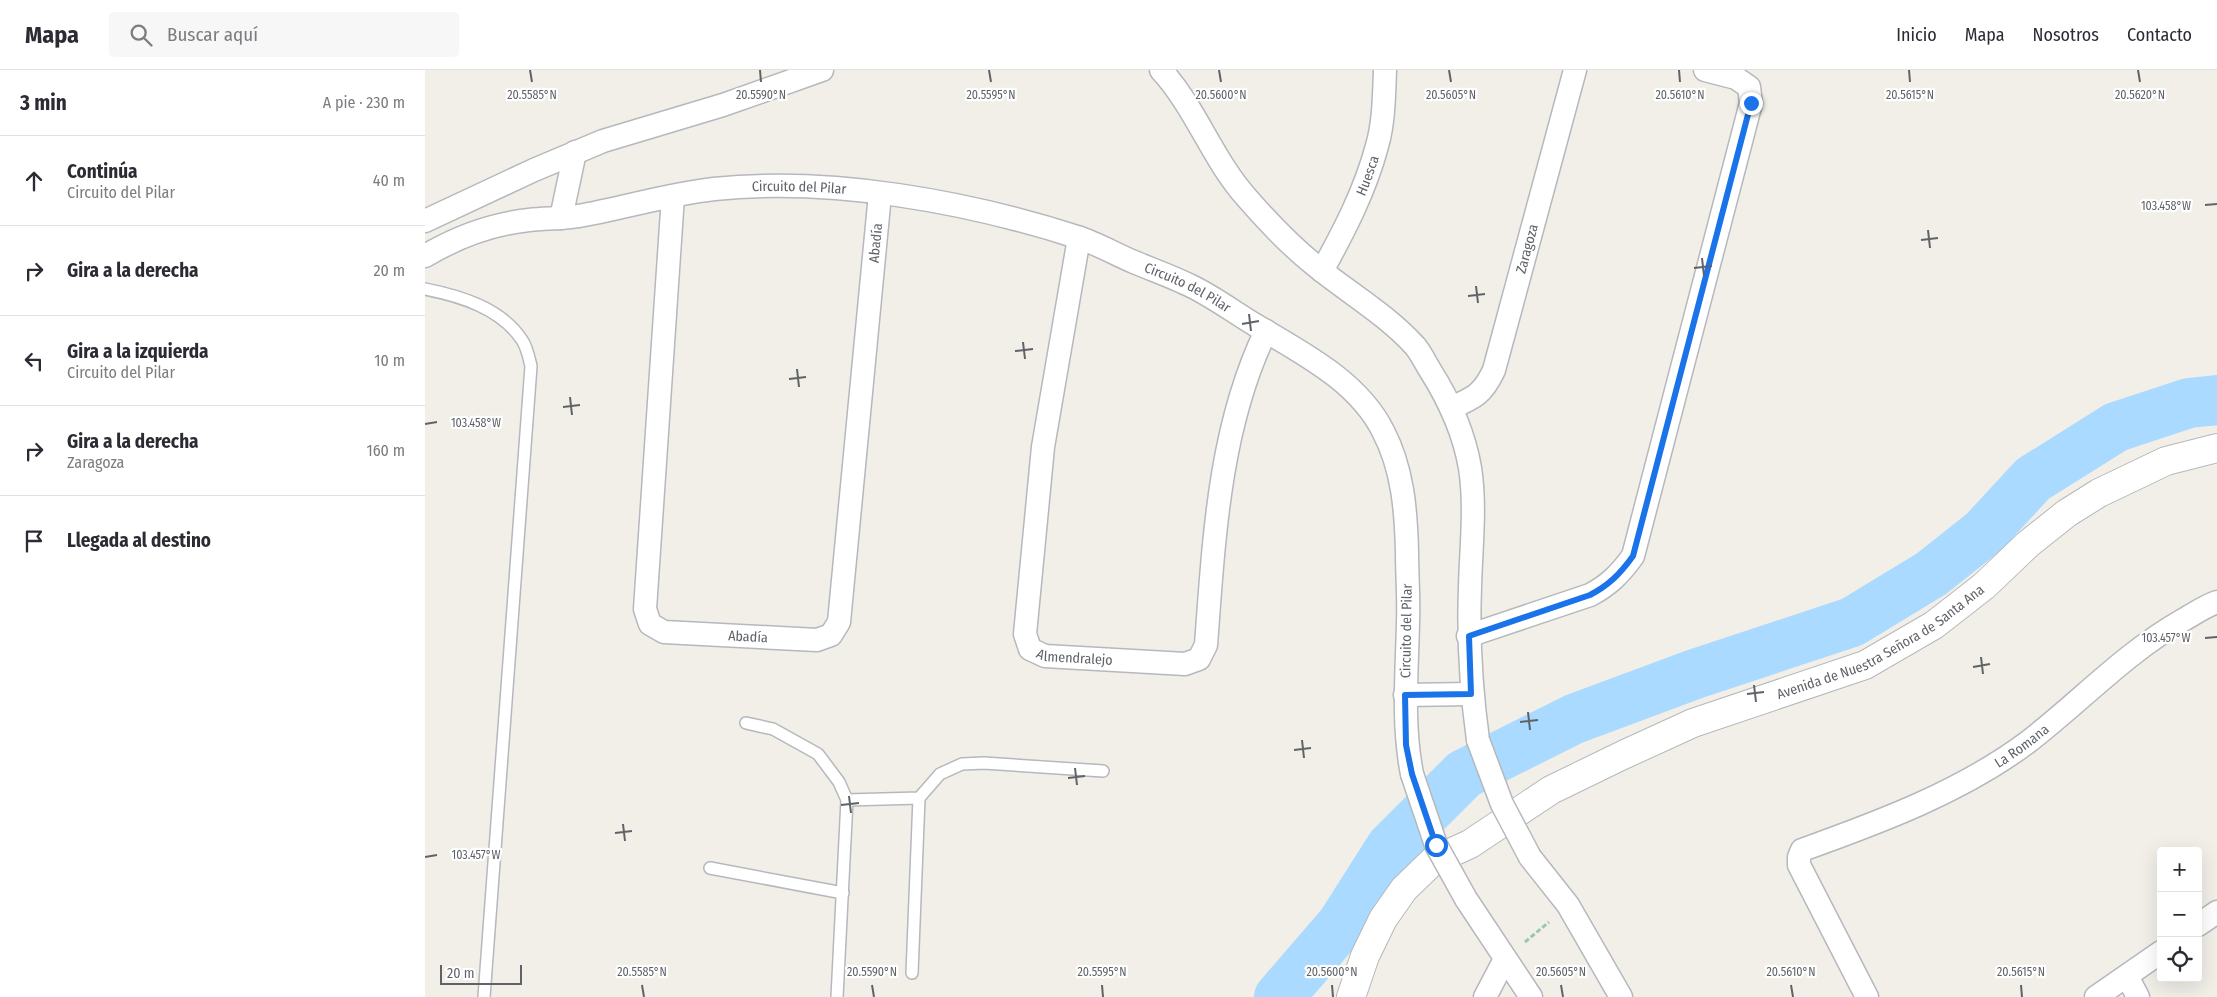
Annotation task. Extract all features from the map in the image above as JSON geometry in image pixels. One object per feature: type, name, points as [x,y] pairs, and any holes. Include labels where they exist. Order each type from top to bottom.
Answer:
[{"type":"street","points":[[425,221],[575,152],[723,105],[822,70]]},
{"type":"street","name":"Huesca","points":[[1322,271],[1345,228],[1370,170],[1378,144],[1384,103],[1385,70]]},
{"type":"street","name":"Zaragoza","points":[[1451,408],[1476,397],[1487,386],[1494,370],[1575,70]]},
{"type":"street","points":[[1469,636],[1590,595],[1607,586],[1633,556],[1751,103],[1749,87],[1736,78],[1705,70]]},
{"type":"street","points":[[1168,74],[1219,162],[1246,197],[1322,271],[1388,321],[1417,348],[1451,408],[1461,431],[1470,470],[1472,510],[1469,636],[1471,694],[1478,740],[1502,804],[1530,857],[1568,905],[1621,997]]},
{"type":"street","points":[[561,218],[575,152]]},
{"type":"street","name":"Circuito del Pilar","points":[[425,256],[450,242],[477,231],[521,221],[561,218],[713,189],[832,187],[1002,216],[1079,238],[1193,287],[1329,370],[1362,401],[1383,429],[1403,488],[1409,619],[1405,695],[1406,745],[1412,774],[1436,845],[1466,899],[1531,997]]},
{"type":"street","name":"Abadía","points":[[673,196],[645,609],[650,624],[664,632],[817,640],[831,635],[839,622],[880,194]]},
{"type":"street","name":"Almendralejo","points":[[1079,238],[1043,447],[1025,634],[1030,649],[1045,656],[1185,664],[1199,658],[1206,645],[1213,547],[1227,450],[1251,362],[1265,331]]},
{"type":"street","name":"Avenida de Nuestra Señora de Santa Ana","points":[[1351,997],[1365,956],[1383,919],[1404,889],[1433,861],[1470,844],[1551,790],[1623,754],[1702,720],[1865,665],[1934,625],[1984,586],[2028,544],[2067,513],[2099,493],[2166,462],[2217,448]]},
{"type":"street","name":"La Romana","points":[[1867,997],[1799,865],[1799,857],[1802,850],[1911,808],[1969,779],[2027,743],[2079,700],[2120,662],[2161,633],[2217,602]]},
{"type":"street","points":[[1405,695],[1471,694]]},
{"type":"street","points":[[2202,922],[2217,912]]},
{"type":"street","points":[[2097,997],[2157,955]]},
{"type":"street","points":[[1485,997],[1505,959]]},
{"type":"street","points":[[2127,976],[2138,997]]},
{"type":"lane","points":[[425,289],[449,294],[498,314],[522,340],[531,366],[484,997]]},
{"type":"lane","points":[[746,723],[773,729],[818,754],[839,782],[847,800],[837,997]]},
{"type":"lane","points":[[912,973],[919,798],[940,774],[962,764],[984,763],[1103,771]]},
{"type":"lane","points":[[847,800],[919,798]]},
{"type":"lane","points":[[710,868],[843,893]]},
{"type":"path","points":[[1505,959],[1568,905]]},
{"type":"waterway","points":[[1279,997],[1342,924],[1391,847],[1464,774],[1574,719],[1695,674],[1852,622],[1931,574],[1984,532],[2033,479],[2116,427],[2189,403],[2217,400]]},
{"type":"route","points":[[1436,845],[1419,799],[1406,745],[1405,695],[1471,694],[1469,636],[1590,595],[1607,586],[1633,556],[1751,103]]}]
